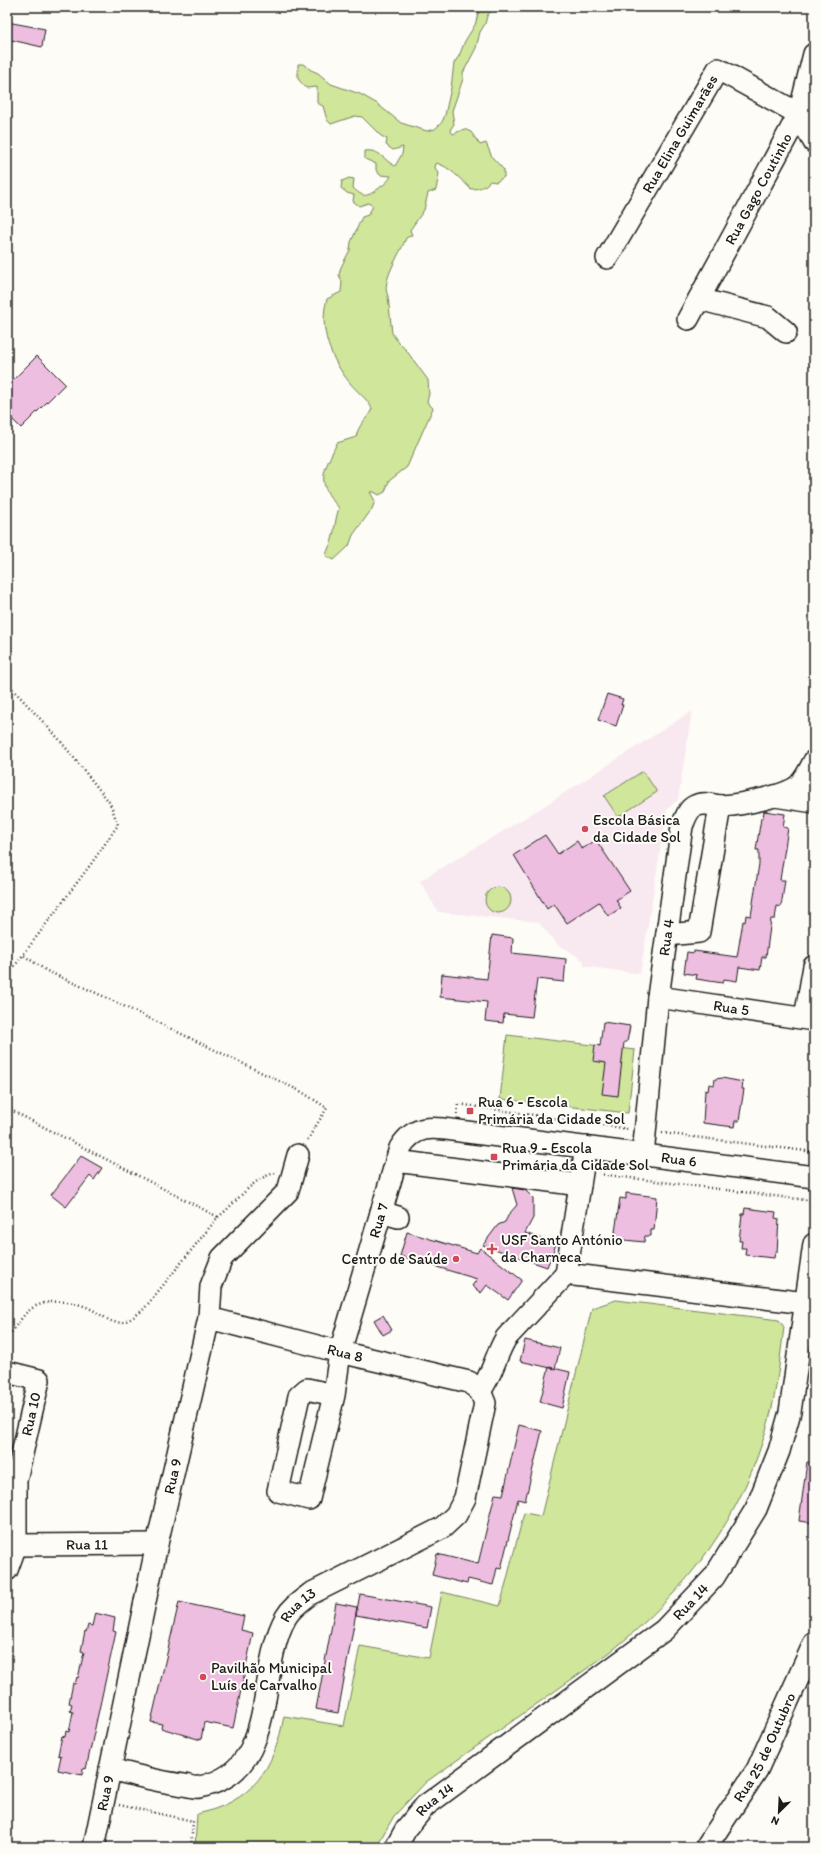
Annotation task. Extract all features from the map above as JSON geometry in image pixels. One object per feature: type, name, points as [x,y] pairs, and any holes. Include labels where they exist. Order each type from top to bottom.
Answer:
[{"type":"street","name":"Rua Gago Coutinho","points":[[688,319],[799,114],[814,54]]},
{"type":"street","name":"Rua Elina Guimarães","points":[[607,258],[718,69],[799,114]]},
{"type":"street","points":[[799,114],[814,142]]},
{"type":"street","points":[[699,299],[768,317],[786,332]]},
{"type":"street","points":[[775,796],[790,791],[799,785],[814,761]]},
{"type":"street","points":[[775,796],[814,802]]},
{"type":"street","name":"Rua 4","points":[[643,1155],[658,997],[682,826],[687,814],[694,806],[706,803],[720,806],[740,804],[775,796]]},
{"type":"street","points":[[666,935],[699,932],[720,806]]},
{"type":"street","name":"Rua 5","points":[[658,997],[810,1019],[814,966]]},
{"type":"street","name":"Rua 6","points":[[426,1128],[814,1176]]},
{"type":"street","name":"Rua 7","points":[[334,1395],[307,1389],[299,1396],[278,1491],[309,1499],[334,1395],[340,1352],[390,1214],[396,1161],[400,1148],[409,1136],[418,1130],[426,1128]]},
{"type":"street","points":[[480,1391],[489,1379],[500,1348],[506,1338],[566,1274],[588,1179],[586,1148]]},
{"type":"street","name":"Rua 9","points":[[94,1847],[157,1544],[209,1318],[211,1286],[222,1258],[288,1191],[298,1155]]},
{"type":"street","points":[[396,1161],[588,1179]]},
{"type":"street","name":"Rua 14","points":[[396,1847],[406,1829],[425,1806],[664,1630],[714,1577],[756,1509],[779,1451],[790,1412],[814,1244]]},
{"type":"street","points":[[566,1274],[806,1302]]},
{"type":"street","name":"Rua 8","points":[[209,1318],[340,1352],[469,1382],[480,1391]]},
{"type":"street","name":"Rua 10","points":[[7,1372],[39,1380],[11,1476],[16,1545],[7,1570]]},
{"type":"street","name":"Rua 13","points":[[110,1769],[166,1783],[198,1787],[224,1778],[246,1760],[260,1728],[277,1635],[286,1616],[296,1604],[310,1594],[442,1528],[456,1515],[465,1498],[485,1403],[480,1391]]},
{"type":"street","name":"Rua 11","points":[[16,1545],[157,1544]]},
{"type":"street","name":"Rua 25 de Outubro","points":[[706,1847],[757,1770],[814,1643]]},
{"type":"street","name":"Rua 9","points":[[82,1847],[98,1824]]},
{"type":"path","points":[[7,683],[58,738],[110,803],[118,825],[91,864],[7,976]]},
{"type":"path","points":[[23,955],[47,971],[302,1092],[327,1108],[298,1155]]},
{"type":"path","points":[[456,1131],[458,1104],[633,1129]]},
{"type":"path","points":[[7,1108],[218,1217]]},
{"type":"path","points":[[659,1132],[814,1152]]},
{"type":"path","points":[[7,1337],[32,1308],[54,1302],[74,1303],[84,1306],[115,1322],[130,1320],[144,1309],[218,1217],[230,1208],[257,1182],[271,1174],[278,1172]]},
{"type":"path","points":[[588,1179],[814,1201]]},
{"type":"path","points":[[103,1802],[193,1821],[191,1847]]},
{"type":"shaded area","name":"Escola Básica da Cidade Sol","points":[[692,711],[678,800],[667,809],[640,974],[584,966],[584,961],[565,948],[560,947],[538,922],[438,912],[420,881],[541,808]]},
{"type":"green space","points":[[480,7],[494,7],[487,16],[485,24],[480,32],[476,48],[463,73],[463,79],[452,111],[454,124],[450,130],[453,134],[464,129],[471,132],[480,145],[486,143],[492,157],[504,170],[504,177],[496,182],[490,181],[486,185],[477,189],[471,189],[446,167],[436,163],[435,168],[439,173],[436,190],[428,193],[424,210],[410,230],[412,235],[406,238],[392,267],[386,290],[392,333],[428,380],[429,394],[427,402],[433,408],[407,467],[389,481],[385,492],[379,495],[374,492],[370,492],[375,501],[372,509],[353,535],[349,546],[334,560],[326,556],[332,540],[339,508],[331,499],[324,483],[325,470],[337,443],[356,437],[359,428],[372,409],[343,374],[332,354],[325,332],[324,321],[327,299],[341,292],[342,282],[339,275],[341,267],[350,250],[351,242],[362,217],[368,215],[373,206],[368,203],[359,206],[353,201],[354,195],[347,193],[341,188],[342,181],[349,178],[354,179],[353,188],[363,195],[371,194],[391,176],[380,175],[376,170],[376,164],[365,159],[365,151],[378,153],[395,166],[402,154],[403,147],[393,150],[386,145],[387,139],[381,136],[362,117],[355,116],[331,124],[327,120],[323,106],[317,103],[317,87],[306,88],[298,79],[298,64],[303,64],[318,73],[331,84],[360,94],[376,103],[401,123],[427,131],[435,129],[442,122],[445,115],[451,88],[454,63],[475,25]]},
{"type":"green space","points":[[643,771],[657,792],[618,817],[604,796]]},
{"type":"green space","points":[[498,887],[507,891],[511,900],[507,909],[498,913],[489,909],[485,900],[489,891]]},
{"type":"green space","points":[[507,1035],[635,1050],[628,1113],[500,1099]]},
{"type":"green space","points":[[616,1300],[779,1320],[784,1327],[774,1397],[758,1456],[744,1489],[728,1520],[709,1550],[664,1604],[638,1629],[609,1653],[426,1782],[394,1816],[376,1847],[195,1847],[197,1814],[216,1809],[232,1801],[246,1792],[257,1781],[267,1768],[274,1752],[280,1735],[284,1716],[344,1726],[360,1646],[429,1658],[442,1592],[500,1606],[524,1513],[541,1516],[592,1308]]},
{"type":"building","points":[[7,22],[45,29],[42,47],[7,39]]},
{"type":"building","points":[[37,356],[65,384],[21,428],[7,414],[7,386]]},
{"type":"building","points":[[607,694],[623,699],[621,705],[623,705],[616,726],[598,720]]},
{"type":"building","points":[[764,811],[785,814],[783,827],[788,828],[780,880],[785,880],[781,907],[777,906],[775,919],[771,919],[766,957],[762,957],[760,970],[739,967],[737,981],[724,979],[723,983],[696,979],[697,975],[684,973],[687,952],[694,953],[694,951],[737,957],[743,921],[745,922],[746,915],[751,916],[759,864],[759,850],[756,850],[761,818],[763,818]]},
{"type":"building","points":[[545,835],[558,854],[577,841],[582,849],[596,840],[630,891],[616,900],[621,908],[608,916],[599,902],[567,923],[554,904],[547,909],[514,855]]},
{"type":"building","points":[[492,935],[513,938],[512,953],[566,959],[564,982],[537,979],[532,1017],[504,1014],[503,1023],[485,1021],[487,1002],[440,997],[442,974],[487,979]]},
{"type":"building","points":[[603,1022],[630,1026],[627,1042],[624,1042],[618,1096],[602,1094],[606,1063],[593,1061],[595,1045],[600,1046]]},
{"type":"building","points":[[722,1078],[743,1082],[742,1089],[744,1089],[739,1121],[735,1121],[734,1127],[703,1123],[705,1090],[708,1091],[709,1084],[714,1085],[715,1079]]},
{"type":"building","points":[[81,1156],[102,1168],[94,1180],[90,1176],[66,1207],[51,1195]]},
{"type":"building","points":[[512,1188],[525,1190],[533,1198],[533,1218],[525,1233],[556,1244],[547,1267],[483,1245],[498,1225],[505,1222],[509,1214],[517,1205]]},
{"type":"building","points":[[626,1193],[657,1197],[654,1230],[651,1230],[651,1236],[645,1236],[644,1242],[615,1239],[620,1198],[626,1199]]},
{"type":"building","points":[[745,1208],[776,1212],[775,1218],[779,1219],[777,1252],[775,1252],[774,1258],[745,1255],[746,1248],[741,1248],[742,1241],[739,1241],[742,1214],[744,1214]]},
{"type":"building","name":"Centro de Saúde","points":[[407,1232],[477,1253],[480,1248],[522,1280],[508,1300],[487,1285],[481,1293],[472,1286],[477,1279],[400,1256]]},
{"type":"building","points":[[383,1315],[392,1330],[383,1335],[374,1320]]},
{"type":"building","points":[[525,1340],[560,1348],[555,1369],[520,1361]]},
{"type":"building","points":[[549,1367],[570,1372],[562,1408],[540,1402]]},
{"type":"building","points":[[519,1425],[542,1431],[525,1501],[518,1499],[501,1569],[497,1568],[493,1585],[468,1579],[467,1584],[432,1575],[437,1554],[478,1564],[495,1494],[503,1495]]},
{"type":"building","points":[[807,1462],[814,1463],[814,1523],[799,1521]]},
{"type":"building","points":[[360,1594],[431,1607],[427,1628],[356,1615]]},
{"type":"building","name":"Pavilhão Municipal Luís de Carvalho","points":[[179,1602],[244,1616],[241,1630],[253,1633],[233,1728],[204,1722],[201,1740],[161,1728],[162,1724],[151,1722]]},
{"type":"building","points":[[336,1603],[357,1607],[338,1713],[316,1709]]},
{"type":"building","points":[[95,1613],[115,1618],[113,1631],[116,1632],[86,1769],[83,1768],[82,1775],[58,1770],[61,1756],[58,1755],[62,1736],[65,1737],[66,1731],[69,1732],[73,1712],[70,1711],[72,1704],[69,1703],[73,1683],[75,1684],[77,1677],[78,1678],[84,1652],[81,1651],[85,1631],[86,1632],[88,1625],[92,1626]]},
{"type":"place","name":"Escola Básica da Cidade Sol","points":[[585,829]]},
{"type":"place","name":"Rua 6 - Escola Primária da Cidade Sol","points":[[470,1111]]},
{"type":"place","name":"Rua 9 - Escola Primária da Cidade Sol","points":[[494,1157]]},
{"type":"place","name":"USF Santo António da Charneca","points":[[492,1249]]},
{"type":"place","name":"Centro de Saúde","points":[[456,1259]]},
{"type":"place","name":"Pavilhão Municipal Luís de Carvalho","points":[[203,1677]]}]
